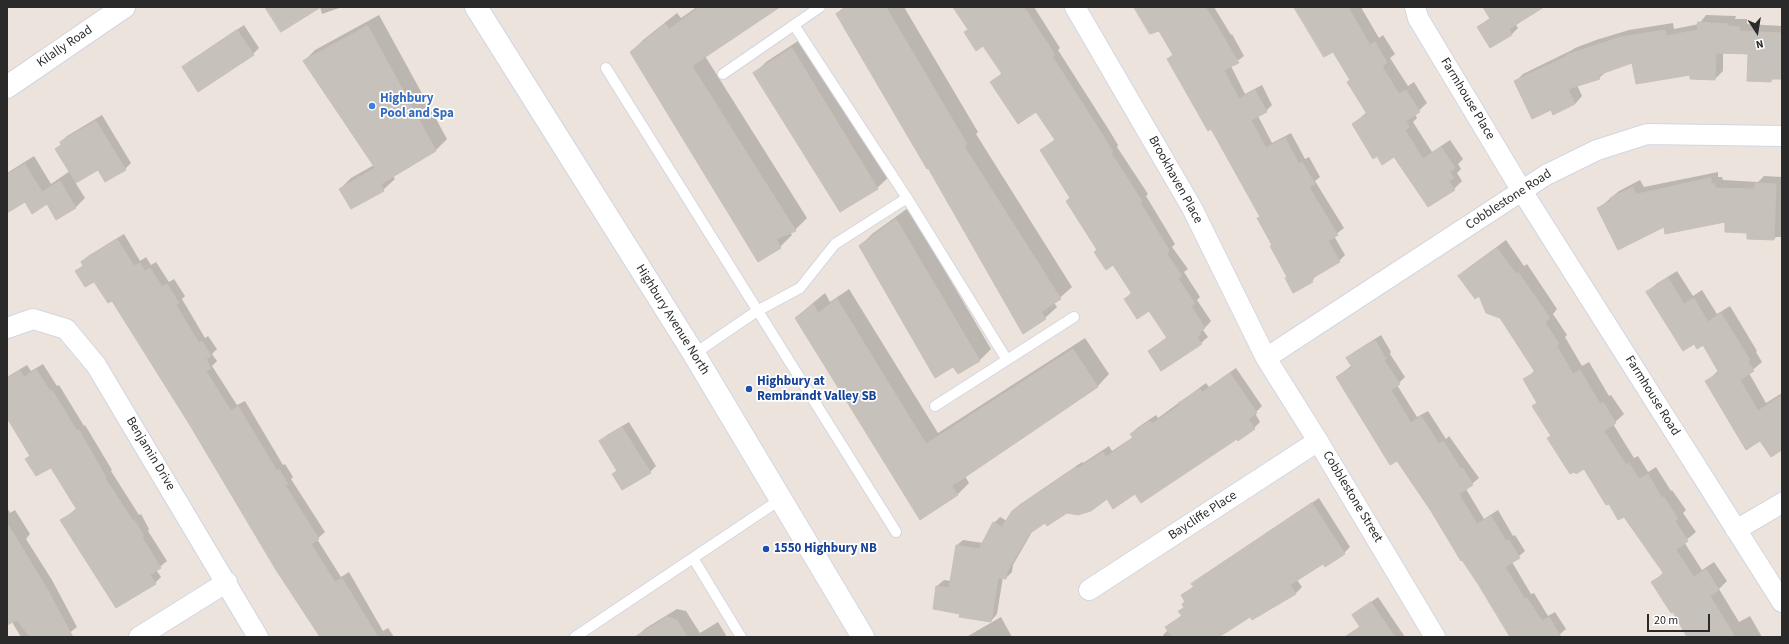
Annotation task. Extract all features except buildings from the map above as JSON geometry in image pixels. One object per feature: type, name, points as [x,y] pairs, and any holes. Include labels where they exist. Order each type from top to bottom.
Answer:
[{"type":"main road","name":"Kilally Road","points":[[7,87],[124,7]]},
{"type":"main road","name":"Highbury Avenue North","points":[[476,7],[694,354],[863,637]]},
{"type":"street","name":"Brookhaven Place","points":[[1075,7],[1192,208],[1266,358]]},
{"type":"street","name":"Farmhouse Place","points":[[1415,7],[1418,18],[1522,191]]},
{"type":"street","name":"Cobblestone Road","points":[[1266,358],[1546,175],[1597,150],[1647,134],[1782,136]]},
{"type":"street","name":"Farmhouse Road","points":[[1522,191],[1782,602]]},
{"type":"street","name":"Benjamin Drive","points":[[7,328],[32,319],[66,329],[96,365],[258,637]]},
{"type":"street","name":"Cobblestone Street","points":[[1266,358],[1318,441],[1436,637]]},
{"type":"street","name":"Baycliffe Place","points":[[1089,590],[1318,441]]},
{"type":"street","points":[[1736,530],[1782,503]]},
{"type":"street","points":[[139,637],[226,582]]},
{"type":"lane","points":[[723,74],[820,7]]},
{"type":"lane","points":[[794,25],[907,198],[1007,360]]},
{"type":"lane","points":[[606,68],[896,532]]},
{"type":"lane","points":[[694,354],[757,311],[800,288],[835,244],[907,198]]},
{"type":"lane","points":[[935,406],[1074,317]]},
{"type":"lane","points":[[581,635],[781,499]]},
{"type":"lane","points":[[693,558],[741,637]]},
{"type":"place","name":"Highbury Pool and Spa","points":[[372,106]]},
{"type":"place","name":"Highbury at Rembrandt Valley SB","points":[[749,389]]},
{"type":"place","name":"1550 Highbury NB","points":[[766,549]]}]
